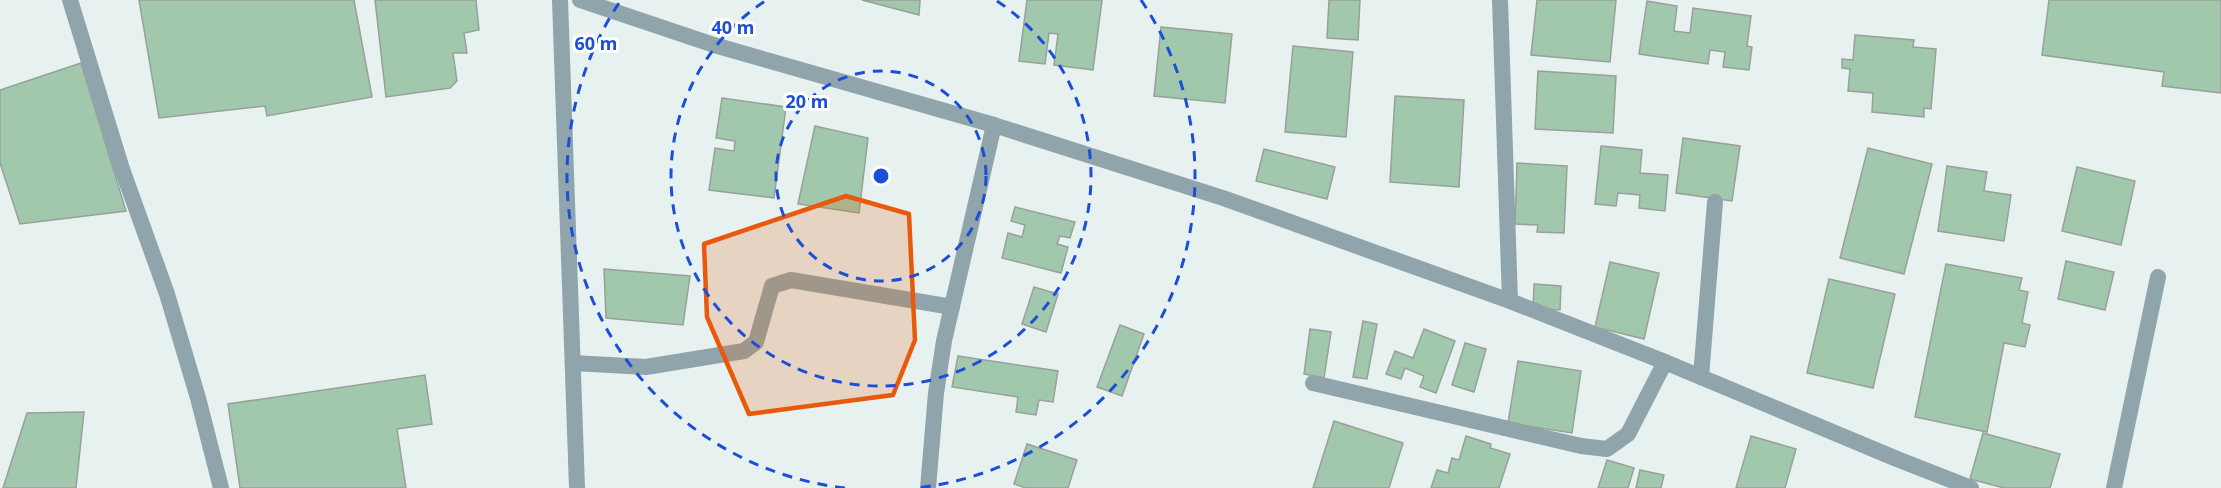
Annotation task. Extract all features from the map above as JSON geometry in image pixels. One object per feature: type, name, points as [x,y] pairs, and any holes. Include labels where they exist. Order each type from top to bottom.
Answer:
[{"type":"street","points":[[70,0],[122,170],[167,294],[198,398],[221,488]]},
{"type":"street","points":[[560,0],[577,488]]},
{"type":"street","points":[[580,0],[714,45],[994,125],[1224,198],[1510,301],[1971,488]]},
{"type":"street","points":[[1500,0],[1510,301]]},
{"type":"street","points":[[928,488],[936,393],[952,307],[994,125]]},
{"type":"street","points":[[1701,377],[1715,202]]},
{"type":"street","points":[[2114,488],[2158,277]]},
{"type":"street","points":[[573,363],[646,367],[744,351],[756,342],[772,286],[791,280],[952,307]]},
{"type":"street","points":[[1313,383],[1581,446],[1606,449],[1628,434],[1665,362]]},
{"type":"highlighted area","points":[[846,196],[909,214],[915,340],[893,395],[749,414],[707,317],[704,244]]},
{"type":"building","points":[[139,0],[354,0],[372,97],[267,116],[265,106],[159,118]]},
{"type":"building","points":[[375,0],[476,0],[479,30],[464,33],[467,53],[453,53],[457,81],[450,88],[386,97]]},
{"type":"building","points":[[862,0],[920,0],[919,15]]},
{"type":"building","points":[[1027,0],[1102,0],[1093,70],[1054,65],[1058,34],[1049,33],[1045,64],[1019,61]]},
{"type":"building","points":[[1329,0],[1360,0],[1358,40],[1327,38]]},
{"type":"building","points":[[1537,0],[1616,0],[1610,62],[1531,55]]},
{"type":"building","points":[[2049,0],[2221,0],[2221,93],[2162,86],[2164,72],[2042,55]]},
{"type":"building","points":[[1647,1],[1677,6],[1674,31],[1690,33],[1693,8],[1751,16],[1747,46],[1752,47],[1749,70],[1723,67],[1725,52],[1710,50],[1708,64],[1639,54]]},
{"type":"building","points":[[1161,27],[1232,34],[1225,103],[1154,96]]},
{"type":"building","points":[[1855,35],[1914,40],[1913,47],[1936,49],[1931,109],[1924,108],[1924,117],[1872,112],[1873,93],[1848,91],[1850,69],[1842,68],[1842,59],[1853,60]]},
{"type":"building","points":[[1293,46],[1353,52],[1346,137],[1285,132]]},
{"type":"building","points":[[81,63],[126,211],[20,224],[0,163],[0,90]]},
{"type":"building","points":[[1538,71],[1616,76],[1613,133],[1535,129]]},
{"type":"building","points":[[1395,96],[1464,100],[1459,187],[1390,182]]},
{"type":"building","points":[[722,98],[786,107],[774,198],[709,190],[715,148],[734,151],[735,141],[716,138]]},
{"type":"building","points":[[815,126],[868,138],[859,213],[798,204]]},
{"type":"building","points":[[1683,138],[1740,146],[1732,201],[1676,193]]},
{"type":"building","points":[[1601,146],[1642,150],[1640,173],[1668,175],[1665,211],[1639,208],[1640,195],[1618,193],[1616,206],[1595,204]]},
{"type":"building","points":[[1868,148],[1932,164],[1904,274],[1840,258]]},
{"type":"building","points":[[1264,149],[1335,167],[1327,199],[1256,181]]},
{"type":"building","points":[[1517,163],[1567,166],[1564,233],[1537,232],[1538,225],[1515,224]]},
{"type":"building","points":[[1947,166],[1987,172],[1984,191],[2011,195],[2004,241],[1938,231]]},
{"type":"building","points":[[2077,167],[2135,181],[2121,245],[2062,231]]},
{"type":"building","points":[[1015,207],[1075,222],[1070,238],[1060,236],[1057,244],[1068,247],[1061,273],[1002,258],[1008,233],[1022,237],[1025,225],[1011,221]]},
{"type":"building","points":[[2066,261],[2114,272],[2105,310],[2058,299]]},
{"type":"building","points":[[1610,262],[1659,273],[1644,339],[1595,327]]},
{"type":"building","points":[[1946,264],[2022,278],[2019,290],[2028,292],[2022,323],[2030,325],[2025,347],[2004,343],[1987,432],[1915,417]]},
{"type":"building","points":[[604,269],[690,276],[683,325],[606,318]]},
{"type":"building","points":[[1829,279],[1895,294],[1873,388],[1807,373]]},
{"type":"building","points":[[1534,284],[1561,286],[1560,310],[1533,308]]},
{"type":"building","points":[[1034,287],[1058,294],[1046,332],[1022,324]]},
{"type":"building","points":[[1363,321],[1377,324],[1367,379],[1353,377]]},
{"type":"building","points":[[1120,325],[1144,334],[1122,396],[1097,387]]},
{"type":"building","points":[[1310,329],[1331,332],[1324,378],[1304,374]]},
{"type":"building","points":[[1424,329],[1455,341],[1436,393],[1420,387],[1424,376],[1405,368],[1401,379],[1386,374],[1395,351],[1413,358]]},
{"type":"building","points":[[1465,343],[1486,349],[1474,392],[1452,385]]},
{"type":"building","points":[[958,356],[1058,371],[1053,402],[1039,400],[1036,415],[1016,412],[1018,397],[952,387]]},
{"type":"building","points":[[1518,361],[1581,371],[1572,433],[1508,423]]},
{"type":"building","points":[[425,375],[432,424],[397,429],[406,488],[240,488],[228,404]]},
{"type":"building","points":[[84,412],[76,488],[3,488],[27,413]]},
{"type":"building","points":[[1334,421],[1403,443],[1389,488],[1313,488]]},
{"type":"building","points":[[1983,433],[2060,454],[2050,488],[2004,488],[1970,479]]},
{"type":"building","points":[[1466,436],[1491,444],[1490,448],[1510,454],[1499,488],[1431,488],[1437,470],[1448,473],[1452,458],[1459,460]]},
{"type":"building","points":[[1751,436],[1796,449],[1785,488],[1736,488]]},
{"type":"building","points":[[1027,444],[1077,460],[1068,488],[1026,488],[1014,484]]},
{"type":"building","points":[[1607,460],[1634,468],[1628,488],[1598,488]]},
{"type":"building","points":[[1640,470],[1664,475],[1661,488],[1636,488]]}]
